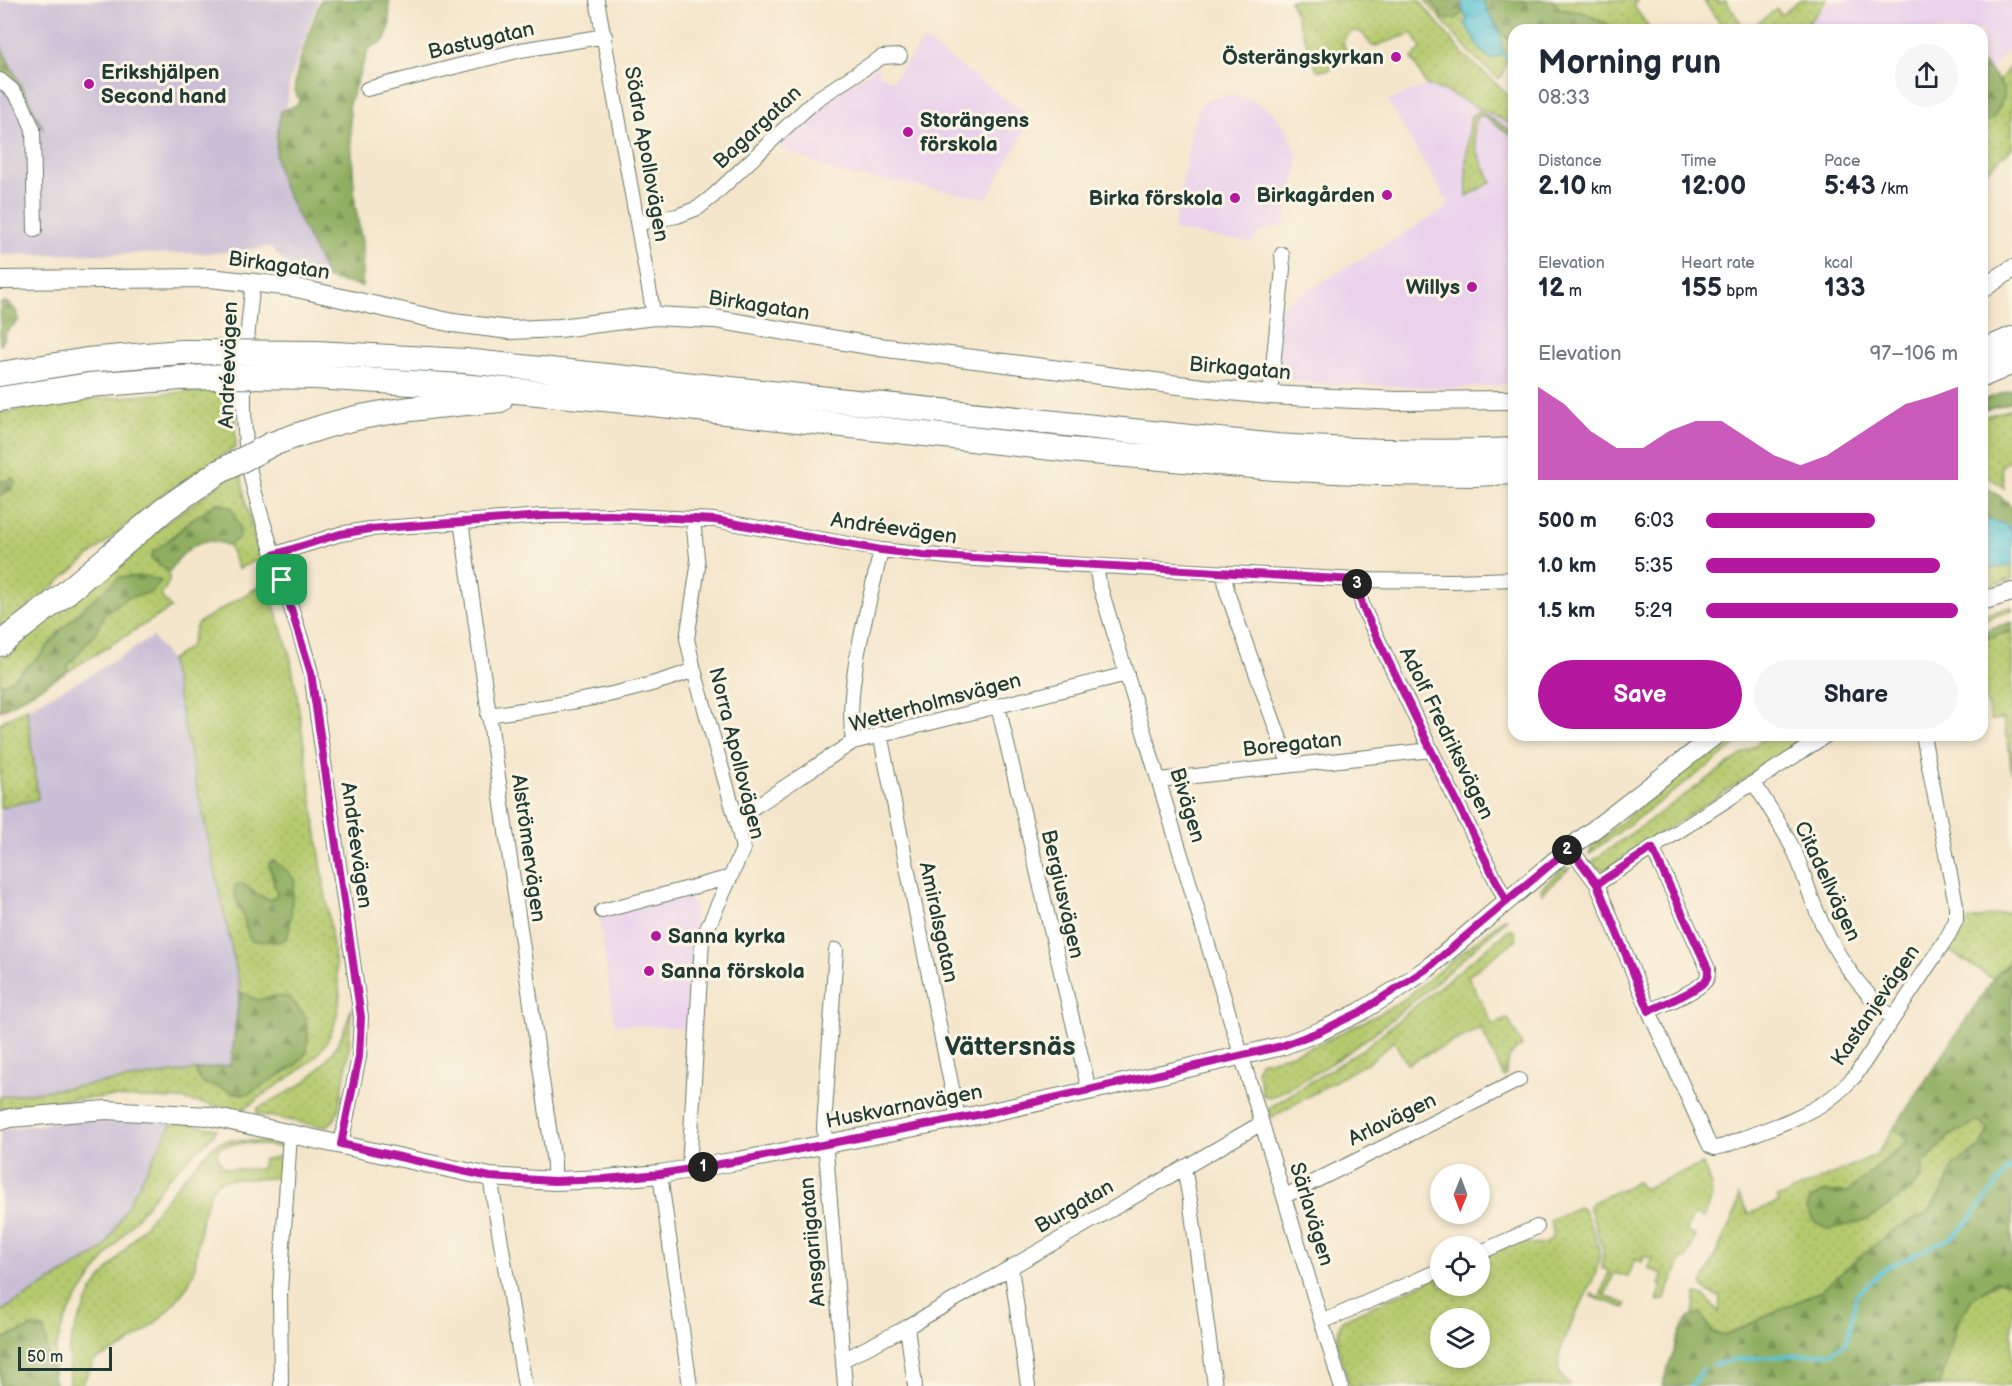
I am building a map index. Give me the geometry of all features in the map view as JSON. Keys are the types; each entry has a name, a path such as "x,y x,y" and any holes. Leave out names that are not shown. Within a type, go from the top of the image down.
{"highway":[{"path":"1988,349 2012,339"},
{"path":"0,374 87,360 181,352 316,352 477,363 1276,446 1377,452 1508,450"},
{"path":"1988,374 2012,362"},
{"path":"1988,376 2012,370"},
{"path":"0,399 89,385 180,378 315,377 461,386 625,401 1059,449 1252,466 1376,473 1508,472"},
{"path":"0,644 61,597 165,509 217,473 272,444 314,429 360,417 412,408 510,399 625,401"}],"street":[{"name":"Södra Apollovägen","path":"597,0 654,316"},
{"name":"Bastugatan","path":"367,89 521,50 605,36"},
{"name":"Bagargatan","path":"638,223 677,216 698,208 817,99 882,57 900,56"},
{"path":"0,80 22,103 33,129 35,230"},
{"path":"1270,394 1283,269 1282,254"},
{"path":"1988,285 2012,269"},
{"name":"Birkagatan","path":"0,280 210,278 253,281 311,290 453,323 510,330 560,328 654,316 724,320 883,348 1198,387 1270,394 1397,401 1508,400"},
{"name":"Andréevägen","path":"253,281 244,398 245,434 252,480 273,555 304,645 311,673 358,987 361,1017 359,1057 341,1144"},
{"name":"Andréevägen","path":"273,555 340,534 370,529 542,516 611,515 715,520 881,550 957,558 1356,580 1508,579"},
{"name":"Norra Apollovägen","path":"689,1169 702,940 743,849 693,670 687,639 698,567 693,520"},
{"name":"Alströmervägen","path":"462,521 554,1163 554,1181"},
{"path":"853,742 850,721 856,666 881,550"},
{"name":"Bivägen","path":"1096,566 1099,583 1241,1055"},
{"path":"1224,573 1227,592 1289,764"},
{"name":"Adolf Fredriksvägen","path":"1356,580 1363,608 1506,901"},
{"path":"1988,599 2012,592"},
{"path":"488,715 568,704 666,681 693,670"},
{"name":"Wetterholmsvägen","path":"736,819 853,742 1127,674"},
{"name":"Bergiusvägen","path":"998,706 1089,1090"},
{"name":"Amiralsgatan","path":"880,734 958,1118"},
{"name":"Huskvarnavägen","path":"0,1121 10,1118 106,1110 208,1116 490,1177 554,1181 660,1174 958,1118 1089,1090 1282,1046 1321,1031 1360,1012 1428,968 1570,848 1708,741"},
{"path":"1597,884 1818,741"},
{"name":"Kastanjevägen","path":"1570,848 1597,884 1649,1011 1707,1140 1710,1146 1715,1148 1808,1112 1827,1101 1855,1076 1948,936 1956,920 1956,905 1924,741"},
{"name":"Boregatan","path":"1159,780 1431,750"},
{"name":"Citadellvägen","path":"1754,783 1786,834 1797,856 1820,919 1846,967 1866,992 1893,1019"},
{"path":"1649,1011 1695,989 1704,982 1708,975 1708,969 1652,848"},
{"path":"602,911 731,877"},
{"name":"Ansgariigatan","path":"836,950 824,1127 845,1386"},
{"name":"Särlavägen","path":"1241,1055 1341,1386"},
{"name":"Arlavägen","path":"1285,1196 1519,1080"},
{"name":"Burgatan","path":"843,1360 907,1328 1262,1123"},
{"path":"281,1386 279,1292 290,1134"},
{"path":"1184,1167 1215,1386"},
{"path":"660,1174 690,1386"},
{"path":"490,1177 525,1386"},
{"path":"1490,1248 1538,1227"},
{"path":"1011,1267 1028,1386"},
{"path":"1322,1322 1430,1274"},
{"path":"907,1328 915,1386"}],"shaded area":[{"path":"0,0 318,0 290,80 279,171 328,279 294,272 270,247 214,253 0,255"},
{"path":"1831,0 2012,0 2012,42 1988,75 1988,24 1809,24"},
{"name":"Storängens förskola","path":"924,40 1032,118 987,198 838,173 777,146 837,93 877,67 880,69 877,73 892,81"},
{"path":"1431,84 1446,88 1508,124 1508,382 1496,386 1453,388 1330,384 1265,379 1273,311 1450,206 1388,101"},
{"name":"Birka förskola","path":"1233,95 1254,101 1271,111 1285,127 1297,152 1298,168 1283,227 1263,231 1251,243 1173,230 1194,120 1201,105 1212,98"},
{"path":"153,637 170,660 240,987 231,1065 0,1097 0,808 38,799 27,708 85,678"},
{"name":"Sanna förskola","path":"683,894 695,906 687,1028 615,1024 599,918"},
{"path":"113,1118 173,1121 104,1250 0,1312 0,1130 75,1120"}],"green space":[{"path":"321,0 389,0 390,26 384,41 369,48 349,103 355,205 363,248 362,286 328,279 283,186 276,162 281,111 297,105 300,100 295,91 297,74"},
{"path":"1290,0 1419,0 1463,54 1508,94 1508,122 1445,91 1426,85 1412,58 1421,49 1413,33 1372,46 1361,32 1352,31 1345,37 1343,43 1346,50 1354,55 1353,58 1347,60 1341,53 1331,59 1335,66 1328,70 1317,70"},
{"path":"1425,0 1431,0 1433,4 1455,19 1463,12 1467,19 1465,23 1473,38 1491,59 1503,54 1500,32 1508,39 1508,58 1501,77 1498,78 1471,54"},
{"path":"1431,0 1462,0 1463,12 1455,19 1444,19"},
{"path":"1483,0 1552,0 1560,9 1585,13 1606,24 1508,24 1508,39 1489,13"},
{"path":"1552,0 1638,0 1633,5 1647,24 1606,24 1585,13 1560,9"},
{"path":"1703,0 1717,0 1719,4 1725,0 1742,24 1721,24"},
{"path":"1800,0 1827,0 1808,24 1756,24 1777,9 1781,15"},
{"path":"0,45 44,130 14,85 0,73"},
{"path":"2012,64 2012,148 1988,169 1988,95"},
{"path":"1988,69 2003,89 2002,101 1993,119 1988,121"},
{"path":"1479,111 1508,129 1508,133 1484,116 1478,116 1474,132 1475,141 1480,159 1492,182 1467,196 1466,158 1471,116"},
{"path":"5,302 15,309 19,320 6,332 0,345 0,303"},
{"path":"234,388 236,447 166,492 0,631 0,413 70,401"},
{"path":"2012,390 2012,402 1988,409 1988,398"},
{"path":"2012,409 2012,459 2001,466 2004,488 1988,478 1988,415"},
{"path":"240,470 246,504 260,556 257,560 238,569 229,545 239,538 192,519 151,559 169,572 169,581 161,596 171,608 67,672 67,667 95,633 106,612 127,598 152,592 88,604 61,630 40,656 10,681 0,685 0,658 150,534"},
{"path":"13,478 15,483 12,489 0,496 0,482"},
{"path":"1988,489 2012,506 2012,531 2005,524 1988,520"},
{"path":"218,502 232,508 240,528 239,538 229,545 215,541 197,544 181,556 169,572 151,559 153,552 192,519"},
{"path":"2012,565 2012,579 1988,586 1988,569"},
{"path":"146,576 161,581 152,592 127,598 106,612 95,633 67,667 67,672 0,711 0,685 10,681 40,656 61,630 120,577"},
{"path":"263,584 268,587 289,651 296,689 340,995 333,1029 318,1054 308,1064 240,1111 181,1099 109,1097 40,1101 0,1109 0,1097 231,1065 240,987 170,660 190,647 197,624"},
{"path":"2012,607 2012,611 1988,618 1988,613"},
{"path":"2012,622 2012,631 1988,638 1988,629"},
{"path":"2012,631 2012,773 2003,719 1991,720 1988,709 1988,638"},
{"path":"27,708 38,799 0,808 0,723"},
{"path":"1727,741 1742,741 1589,854 1592,846 1699,760"},
{"path":"1761,741 1803,741 1605,870 1597,868 1594,860"},
{"path":"274,861 290,873 295,881 287,938 280,942 252,941 237,901 235,885 243,884 258,895 272,900 277,894 269,864"},
{"path":"1570,868 1542,893 1541,888 1561,870"},
{"path":"2012,912 2012,959 1993,979 1948,950 1969,920"},
{"path":"1505,918 1507,919 1452,969 1364,1040 1302,1081 1269,1098 1263,1095 1257,1070 1260,1062 1319,1044 1379,1014 1404,999"},
{"path":"1510,929 1514,931 1517,939 1468,976 1493,1025 1508,1018 1522,1046 1509,1058 1504,1077 1481,1028 1407,1064 1394,1041 1372,1060 1271,1118 1269,1108 1363,1049"},
{"path":"2012,959 2012,1284 1997,1281 1973,1298 1957,1323 1940,1386 1662,1386 1681,1330 1691,1316 1701,1313 1712,1332 1727,1335 1822,1290 1895,1229 1928,1213 1947,1183 1953,1166 1982,1146 1988,1130 1979,1121 1950,1135 1923,1163 1921,1179 1909,1191 1869,1219 1828,1230 1813,1220 1807,1209 1810,1199 1822,1192 1847,1192 1908,1142 1894,1128 1993,979"},
{"path":"240,992 257,1000 276,996 289,997 306,1017 308,1036 307,1052 295,1066 249,1094 234,1093 203,1084 196,1070 231,1065"},
{"path":"351,1008 349,1051 335,1119 327,1126 318,1126 257,1114 257,1109 289,1092 315,1073 329,1057 345,1029"},
{"path":"1978,1120 1988,1130 1982,1145 1953,1166 1947,1183 1928,1213 1895,1229 1822,1290 1727,1335 1712,1332 1693,1315 1696,1294 1707,1298 1719,1313 1720,1297 1707,1291 1702,1284 1735,1213 1739,1195 1748,1214 1779,1202 1777,1198 1876,1155 1894,1128 1908,1141 1847,1192 1822,1192 1810,1199 1807,1209 1813,1220 1828,1230 1869,1218 1921,1179 1923,1163 1951,1135"},
{"path":"173,1121 217,1129 168,1178 108,1254 76,1300 63,1324 56,1348 53,1378 49,1362 32,1327 0,1340 0,1312 104,1249"},
{"path":"229,1140 275,1142 281,1146 245,1143 221,1146 216,1152 222,1166 229,1169 261,1169 263,1160 282,1156 280,1178 232,1179 218,1182 212,1188 202,1216 194,1272 187,1287 168,1311 146,1331 122,1348 95,1360 81,1386 70,1386 69,1352 73,1333 93,1289 208,1151 219,1142"},
{"path":"1703,1164 1712,1196 1704,1218 1694,1214 1686,1232 1696,1236 1686,1259 1681,1259 1664,1300 1657,1301 1663,1274 1648,1268 1652,1259 1644,1256 1642,1262 1635,1259 1628,1277 1614,1273 1605,1296 1626,1304 1625,1308 1591,1296 1592,1294 1600,1297 1609,1271 1602,1268 1603,1250 1589,1206 1591,1203 1637,1182 1643,1189"},
{"path":"1578,1207 1584,1210 1599,1253 1596,1272 1562,1346 1559,1359 1559,1371 1570,1386 1350,1386 1338,1345 1342,1320 1430,1280 1430,1296 1490,1296 1490,1254 1518,1242 1544,1244 1551,1240 1553,1229 1550,1220"},
{"path":"2012,1273 2012,1386 1915,1386 1954,1334 1957,1323 1973,1298"},
{"path":"32,1327 44,1328 49,1362 56,1386 0,1386 0,1340"}],"water":[{"path":"1462,0 1483,0 1500,32 1503,54 1491,59 1481,51 1465,23 1467,19 1463,12"},
{"path":"1988,520 2005,524 2012,531 2012,565 1988,569"}],"waterway":[{"path":"1503,54 1508,58"},
{"path":"1713,1365 1738,1359 1831,1353 1847,1342 1856,1296 1884,1269 1954,1236 1969,1221 2012,1165"},
{"path":"1691,1386 1703,1370"}],"place":[{"name":"Österängskyrkan","path":"1396,57"},
{"name":"Erikshjälpen Second hand","path":"89,84"},
{"name":"Storängens förskola","path":"908,132"},
{"name":"Birkagården","path":"1387,195"},
{"name":"Birka förskola","path":"1235,198"},
{"name":"Willys","path":"1472,287"},
{"name":"Sanna kyrka","path":"656,936"},
{"name":"Sanna förskola","path":"649,971"}],"district":[{"name":"Vättersnäs","path":"1010,1046"}],"route":[{"path":"282,580 273,555 340,534 462,521 611,515 715,520 881,550 957,558 1356,580 1363,608 1506,901 1570,848 1582,864 1597,884 1652,848 1708,969 1708,975 1704,982 1695,989 1649,1011 1597,884 1582,864 1570,848 1428,968 1396,990 1360,1012 1321,1031 1282,1046 982,1114 660,1174 554,1181 490,1177 341,1144 359,1057 361,1017 358,987 311,673 282,580"}]}
